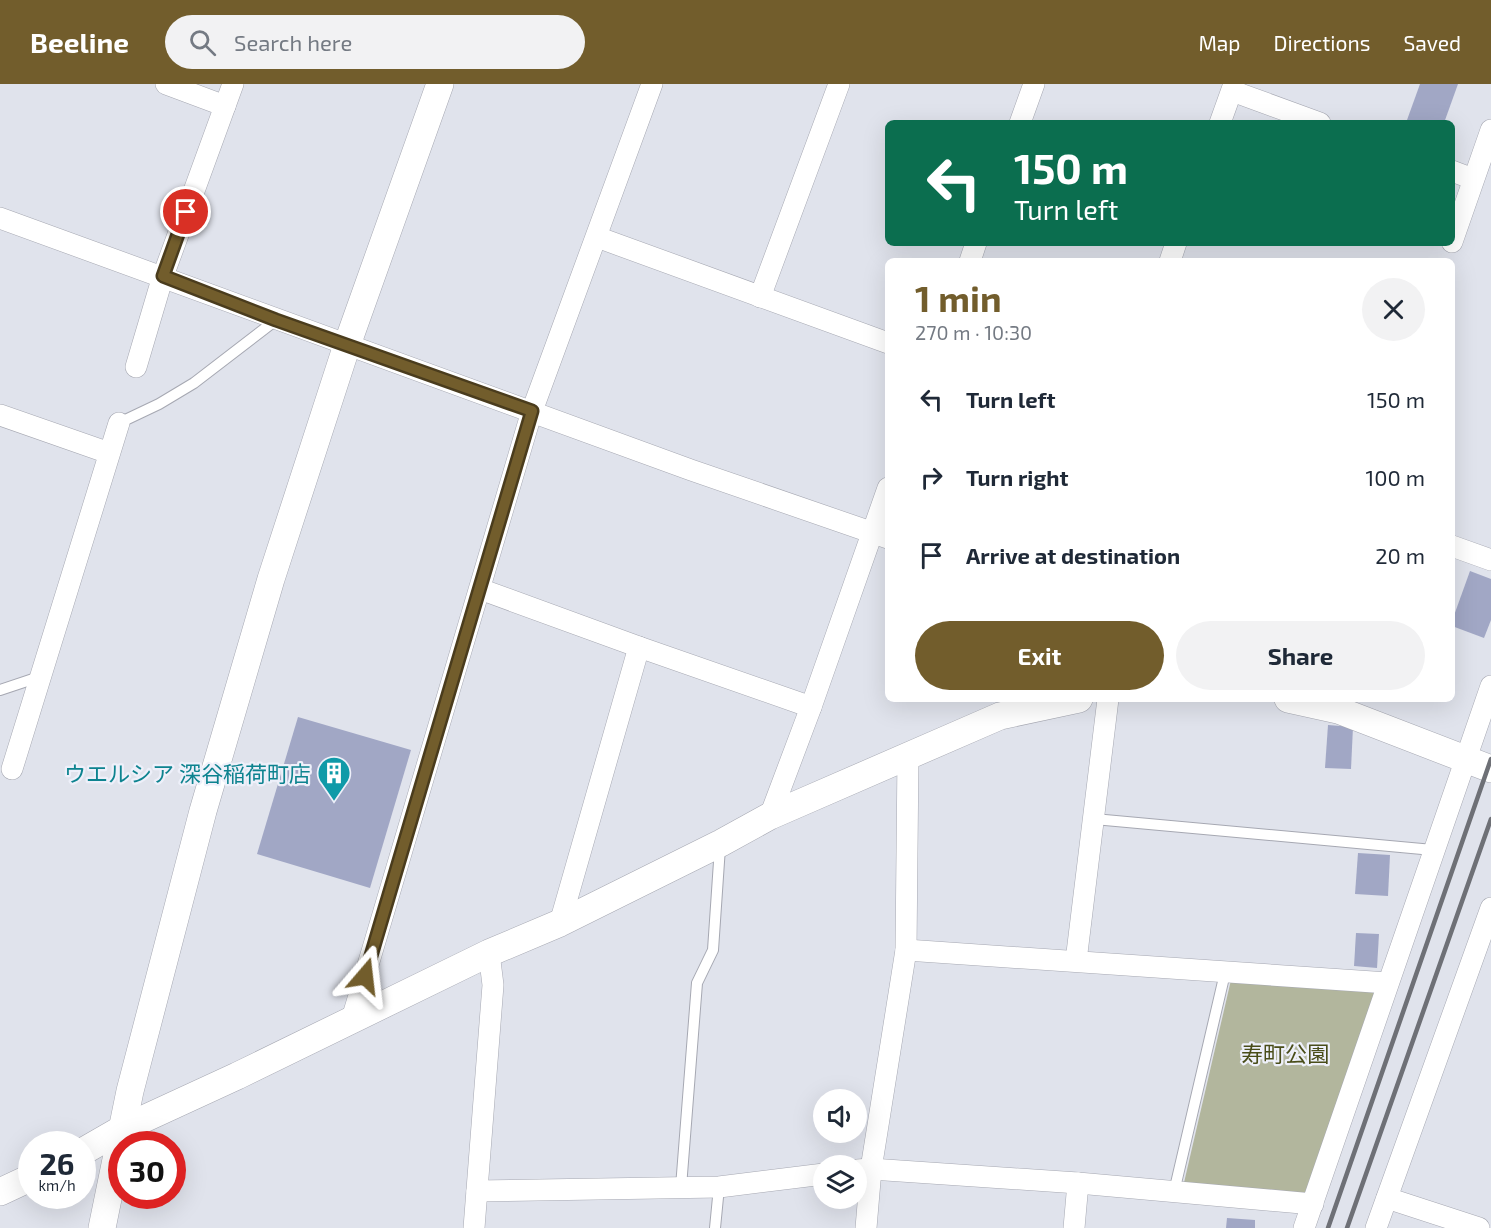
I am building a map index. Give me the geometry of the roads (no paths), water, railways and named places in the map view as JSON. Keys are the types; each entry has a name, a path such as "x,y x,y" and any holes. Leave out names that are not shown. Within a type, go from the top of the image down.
{"street":[{"path":"166,84 225,106"},
{"path":"136,367 163,276 233,84"},
{"path":"102,1228 122,1129 202,811 271,579 347,345 441,84"},
{"path":"352,1019 532,411 652,84"},
{"path":"760,297 839,84"},
{"path":"1021,120 1034,84"},
{"path":"1221,120 1233,87 1313,120"},
{"path":"1455,233 1491,130"},
{"path":"1455,172 1473,179"},
{"path":"0,218 691,470 880,535"},
{"path":"597,237 885,342"},
{"path":"0,414 109,453"},
{"path":"12,769 119,423"},
{"path":"770,816 880,535 885,506"},
{"path":"1455,547 1491,561"},
{"path":"480,590 811,707"},
{"path":"560,923 639,647"},
{"path":"1304,1228 1491,686"},
{"path":"96,1144 122,1129 237,1076 489,953 560,923 721,843 770,816 1000,716 1065,702"},
{"path":"1076,961 1108,702"},
{"path":"1302,702 1338,710 1491,769"},
{"path":"867,1155 906,950 908,755"},
{"path":"1376,1228 1491,908"},
{"path":"906,950 1388,983"},
{"path":"474,1228 493,985 489,953"},
{"path":"867,1169 1078,1183 1313,1204"},
{"path":"477,1191 719,1187 813,1175"},
{"path":"1074,1228 1078,1183"},
{"path":"0,1192 18,1184"},
{"path":"1387,1198 1479,1228"},
{"path":"865,1209 866,1228"}],"lane":[{"path":"119,423 159,404 194,383 276,320"},
{"path":"0,690 40,677"},
{"path":"1094,819 1433,850"},
{"path":"681,1187 698,983 713,950 721,843"},
{"path":"1174,1192 1225,973"},
{"path":"715,1228 719,1187"}],"railway":[{"path":"1328,1228 1491,759"},
{"path":"1347,1228 1491,819"}],"place":[{"name":"ウエルシア 深谷稲荷町店","path":"334,802"}],"park label":[{"name":"寿町公園","path":"1285,1053"}]}
